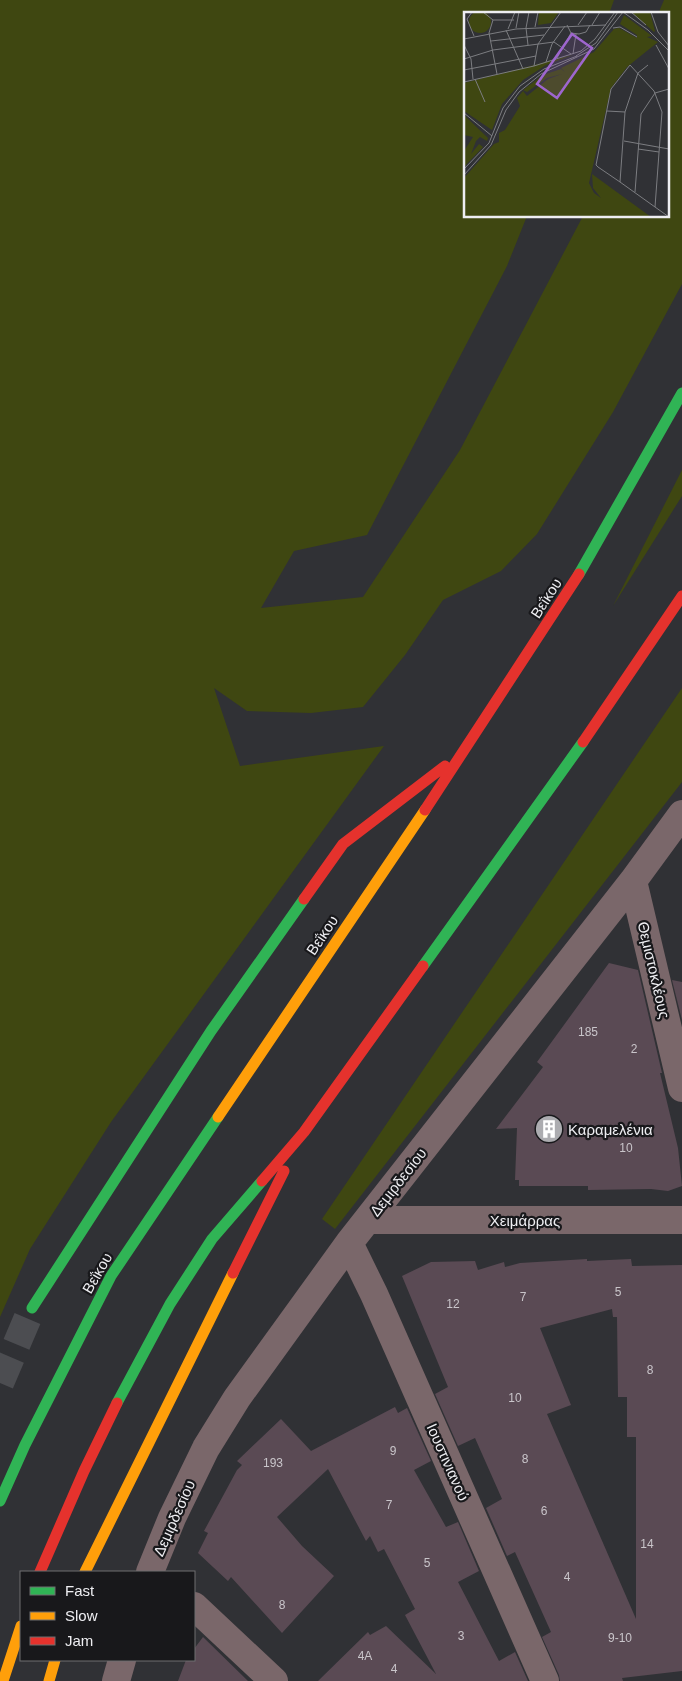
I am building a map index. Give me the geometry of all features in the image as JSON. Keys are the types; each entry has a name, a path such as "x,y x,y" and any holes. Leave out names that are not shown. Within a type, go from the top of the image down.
{"main road":[{"name":"Βεΐκου","path":"0,1501 25,1445 111,1276 464,752 574,583 682,393"},
{"path":"40,1571 84,1471 127,1383 170,1304 212,1239 304,1132 601,718 682,596"},
{"path":"32,1308 210,1031 343,844 464,752"},
{"path":"85,1571 304,1132"},
{"path":"3,1681 20,1629"},
{"path":"49,1681 55,1661"}],"street":[{"name":"Δεμιρδεσίου","path":"153,1570 206,1448 237,1398 349,1243 633,881 682,814"},
{"name":"Θεμιστοκλέους","path":"633,881 682,1088"},
{"name":"Χειμάρρας","path":"368,1220 682,1220"},
{"name":"Ιουστινιανού","path":"349,1243 374,1294 545,1681"},
{"path":"195,1607 274,1681"},
{"path":"116,1681 122,1661"}],"green space":[{"path":"0,0 614,0 610,12 464,12 464,218 526,218 507,266 367,535 294,551 261,608 363,597 460,450 582,218 670,218 670,12 659,12 664,0 682,0 682,284 613,412 537,534 501,571 443,600 405,655 363,707 311,713 247,711 214,688 240,766 384,746 111,1122 30,1249 0,1317"},
{"path":"682,470 682,496 613,606"},
{"path":"682,688 682,782 335,1229 322,1219"}],"building":[{"path":"609,963 638,970 678,1148 682,1186 668,1191 651,1189 588,1190 588,1186 519,1186 519,1180 515,1180 517,1128 496,1129 543,1067 537,1062"},
{"path":"672,980 682,982 682,1020"},
{"path":"587,1259 587,1261 631,1259 632,1266 682,1265 682,1671 622,1678 623,1681 560,1681 542,1637 551,1632 515,1552 507,1556 486,1508 502,1499 475,1438 458,1446 435,1394 448,1387 402,1276 431,1262 475,1261 478,1270 504,1262 505,1267 520,1263","holes":["612,1309 613,1317 617,1317 618,1397 627,1397 627,1437 636,1437 636,1619 547,1414 571,1405 540,1328"]},
{"path":"395,1407 398,1413 407,1408 431,1461 414,1470 446,1527 458,1522 479,1571 458,1582 499,1661 515,1652 528,1681 318,1681 368,1632 370,1635 386,1626 436,1674 405,1615 415,1609 384,1549 378,1552 370,1536 366,1541 328,1469 277,1517 302,1546 334,1576 282,1633 231,1577 228,1581 198,1553 208,1533 204,1531 237,1470 242,1465 237,1461 281,1419 311,1451"},
{"path":"203,1637 248,1681 178,1681 186,1661 195,1661 195,1648"}],"tunnel":[{"path":"0,1383 32,1308"}],"traffic: fast":[{"path":"579,574 682,393"},
{"path":"423,966 583,742"},
{"path":"32,1308 211,1031 304,899"},
{"path":"0,1501 25,1445 111,1276 218,1117"},
{"path":"117,1403 170,1304 212,1239 262,1181"}],"traffic: slow":[{"path":"218,1117 425,810"},
{"path":"85,1571 233,1273"},
{"path":"3,1681 20,1629"},
{"path":"49,1681 55,1661"}],"traffic: jam":[{"path":"425,810 579,574"},
{"path":"583,742 682,596"},
{"path":"304,899 343,844 445,766"},
{"path":"262,1181 304,1132 423,966"},
{"path":"233,1273 284,1171"},
{"path":"40,1571 84,1471 117,1403"}],"place":[{"name":"Καραμελένια","path":"549,1129"}]}
